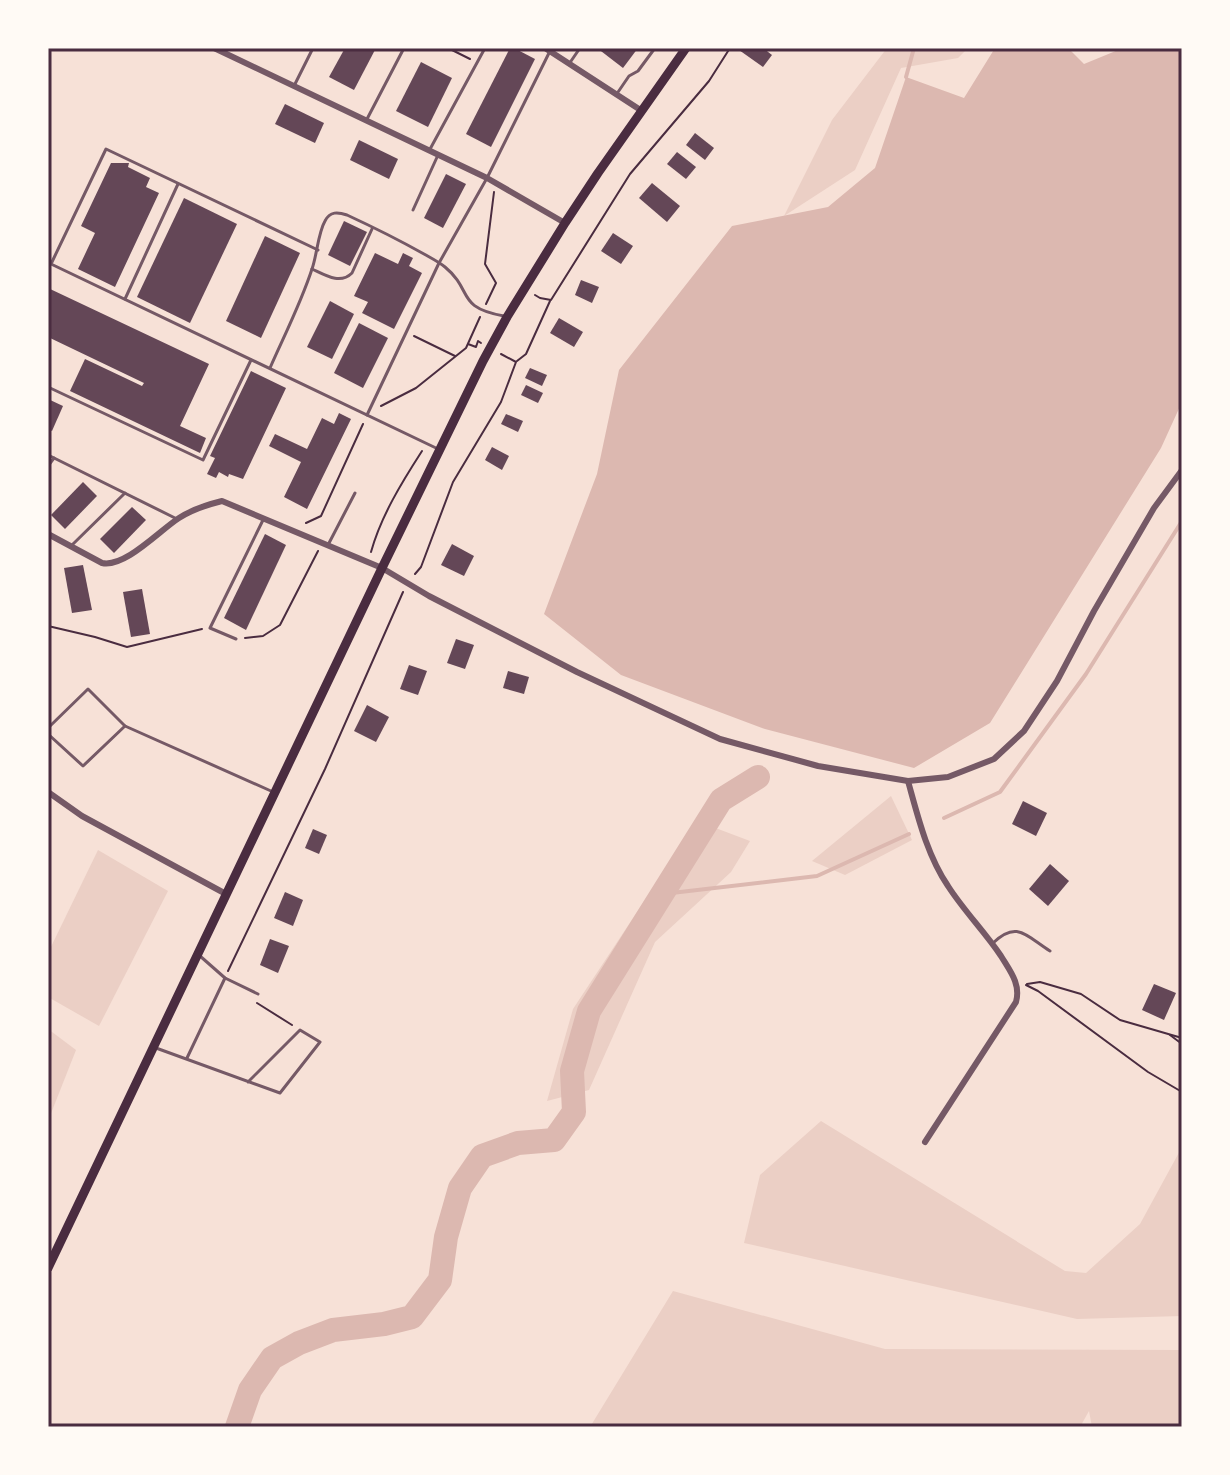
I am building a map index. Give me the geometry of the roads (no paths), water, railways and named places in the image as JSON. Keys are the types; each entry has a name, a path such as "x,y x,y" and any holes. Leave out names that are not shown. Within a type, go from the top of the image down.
{"main road":[{"path":"48,1268 382,568 507,317 565,223 686,48"}],"street":[{"path":"214,48 487,178 565,223"},
{"path":"548,50 642,111"},
{"path":"48,534 102,563 115,563 177,519 200,506 222,501 382,568 577,672 720,739 818,766 908,781 948,777 994,759 1024,731 1057,681 1154,508 1182,470"},
{"path":"908,781 928,847 941,875 1012,972 1018,994 1016,1002 925,1142"},
{"path":"48,792 82,816 226,894"}],"lane":[{"path":"294,86 313,48"},
{"path":"366,121 404,48"},
{"path":"429,151 485,48"},
{"path":"569,64 580,48"},
{"path":"616,95 655,48"},
{"path":"367,415 439,263 487,178 548,50"},
{"path":"318,250 106,149 51,264 440,450"},
{"path":"413,210 438,155"},
{"path":"125,299 178,184"},
{"path":"270,368 312,269 324,221 330,214 338,212 439,263 453,275 470,302 482,311 507,317"},
{"path":"312,269 341,280 347,278 373,228"},
{"path":"48,387 203,460 251,360"},
{"path":"48,455 177,519"},
{"path":"48,466 54,458"},
{"path":"71,546 125,493"},
{"path":"325,544 355,493"},
{"path":"236,639 210,628 264,518"},
{"path":"48,728 88,689 125,726 274,792"},
{"path":"48,734 83,766 125,726"},
{"path":"993,943 1003,934 1019,931 1050,951"},
{"path":"197,953 225,978 258,994"},
{"path":"186,1059 225,978"},
{"path":"153,1047 248,1082 280,1093 320,1042 300,1030 248,1082"}],"waterway":[{"path":"906,77 914,48"},
{"path":"944,818 1000,792 1086,674 1182,521"},
{"path":"237,1427 250,1390 272,1358 333,1330 412,1317 440,1280 446,1237 460,1188 482,1156 518,1143 554,1140 574,1112 572,1071 589,1011 721,800 758,777"},
{"path":"663,894 817,876 909,834"}]}
